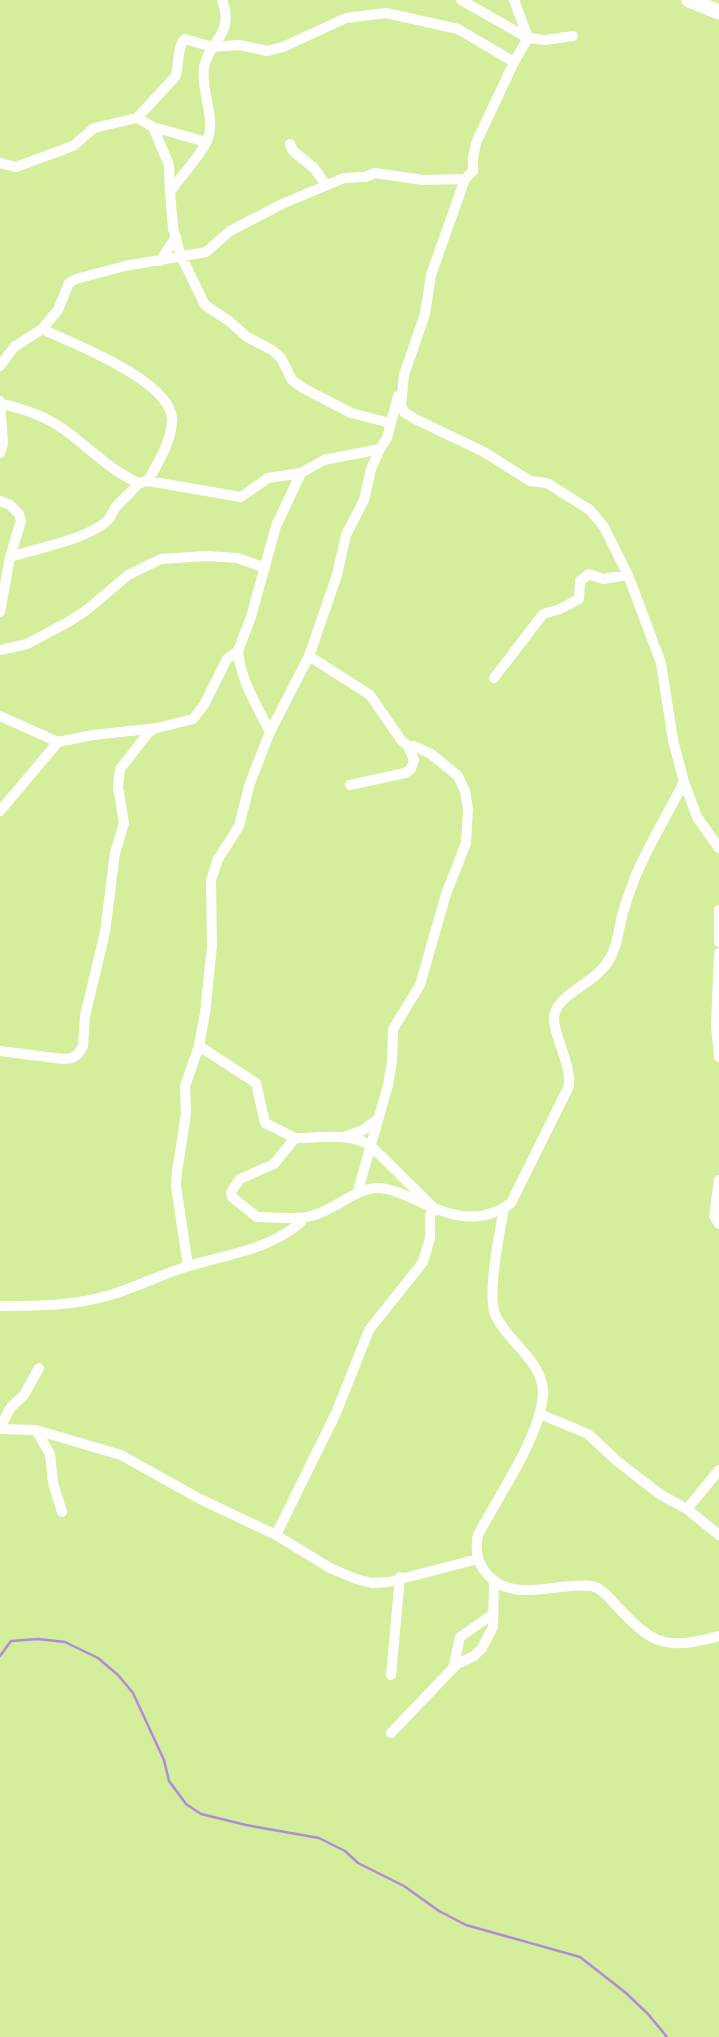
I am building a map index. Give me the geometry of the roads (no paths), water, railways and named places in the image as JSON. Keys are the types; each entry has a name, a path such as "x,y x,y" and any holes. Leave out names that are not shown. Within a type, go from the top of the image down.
{"highway":[{"path":"689,0 719,12"}],"street":[{"path":"170,192 206,142 211,122 204,90 204,68 212,47 224,31 225,18 222,0"},
{"path":"461,0 528,38 545,40 573,36"},
{"path":"514,0 528,38"},
{"path":"0,163 16,167 73,146 94,128 104,124 129,122 137,118 175,77 183,40 186,39 212,47 239,45 267,51 283,47 346,18 386,13 458,29 514,62"},
{"path":"528,38 514,62 476,143 473,170 465,179 431,275 424,314 404,375 400,405 404,412 415,419 484,452 530,481 547,483 590,510 604,527 628,575 661,662 673,740 684,782 697,817 719,848"},
{"path":"137,118 153,127 206,142"},
{"path":"153,127 169,165 170,192 180,256 205,305 229,321 247,337 272,350 281,358 292,380 352,413 390,423"},
{"path":"290,144 293,151 314,168 326,185"},
{"path":"0,366 14,347 42,329 58,310 69,283 125,266 206,252 230,231 282,204 344,178 365,177 375,173 423,180 465,179"},
{"path":"160,261 176,237"},
{"path":"10,557 84,534 108,520 116,506 143,482 169,441 172,419 169,404 162,395 112,362 42,329"},
{"path":"188,1266 176,1186 186,1114 185,1086 199,1046 212,946 211,880 218,859 239,826 250,783 270,732 309,656 337,575 346,536 364,500 371,469 387,438 390,423 402,389"},
{"path":"0,453 2,444 0,402 29,410 55,423 108,466 143,482 241,497 268,478 302,473 324,460 380,449"},
{"path":"270,732 254,701 238,661 238,652 265,568 276,526 302,473"},
{"path":"0,501 10,505 19,514 21,521 10,557 0,612"},
{"path":"0,650 27,644 70,621 88,610 128,575 161,559 206,556 238,558 265,568"},
{"path":"494,678 543,614 560,609 579,599 580,581 589,574 603,579 628,575"},
{"path":"0,716 58,742 93,735 157,728 193,719 204,705 227,659 238,652"},
{"path":"309,656 370,696 401,740 408,746 414,760 411,769 405,773 350,785"},
{"path":"0,1051 63,1059 72,1058 78,1054 83,1046 85,1016 105,932 114,853 124,823 118,776 120,769 149,732 157,728"},
{"path":"0,811 58,742"},
{"path":"357,1194 392,1062 393,1028 420,986 446,894 466,843 468,809 465,792 458,776 431,754 414,746 408,746"},
{"path":"295,1138 274,1164 240,1179 231,1192 232,1197 257,1217 301,1218 335,1208 357,1194 371,1188 382,1188 435,1209 472,1218 504,1208 511,1203 569,1086 565,1054 554,1024 555,1011 561,1003 592,980 607,964 617,945 622,915 635,878 684,782"},
{"path":"719,910 719,942"},
{"path":"719,952 716,1026 719,1057"},
{"path":"199,1046 256,1083 265,1123 295,1138 363,1140 435,1209"},
{"path":"343,1138 363,1130 378,1119"},
{"path":"719,1180 714,1216 719,1224"},
{"path":"504,1208 497,1254 494,1312 502,1327 516,1342 539,1376 543,1394 540,1414 516,1469 478,1535 476,1547 478,1559 484,1571 494,1583 508,1588 534,1590 593,1586 604,1592 639,1630 660,1642 676,1644 719,1636"},
{"path":"276,1535 336,1413 369,1330 420,1269 428,1251 430,1216 435,1209"},
{"path":"0,1306 58,1305 109,1295 188,1266 250,1250 286,1235 301,1222"},
{"path":"39,1368 24,1395 11,1407 0,1428 36,1430 121,1455 200,1499 276,1535 345,1576 372,1583 478,1559"},
{"path":"540,1414 588,1434 617,1462 661,1494 687,1509 719,1535"},
{"path":"36,1430 50,1454 53,1483 62,1512"},
{"path":"687,1509 719,1470"},
{"path":"391,1675 400,1578"},
{"path":"390,1733 453,1669 482,1648 492,1627 494,1583"},
{"path":"453,1669 460,1637 493,1614"}],"waterway":[{"path":"0,1656 11,1641 38,1639 65,1642 98,1658 118,1675 133,1693 164,1760 169,1781 186,1804 201,1814 246,1825 319,1838 345,1851 358,1863 404,1886 439,1911 466,1925 580,1957 626,1993 648,2014 667,2037"}]}
